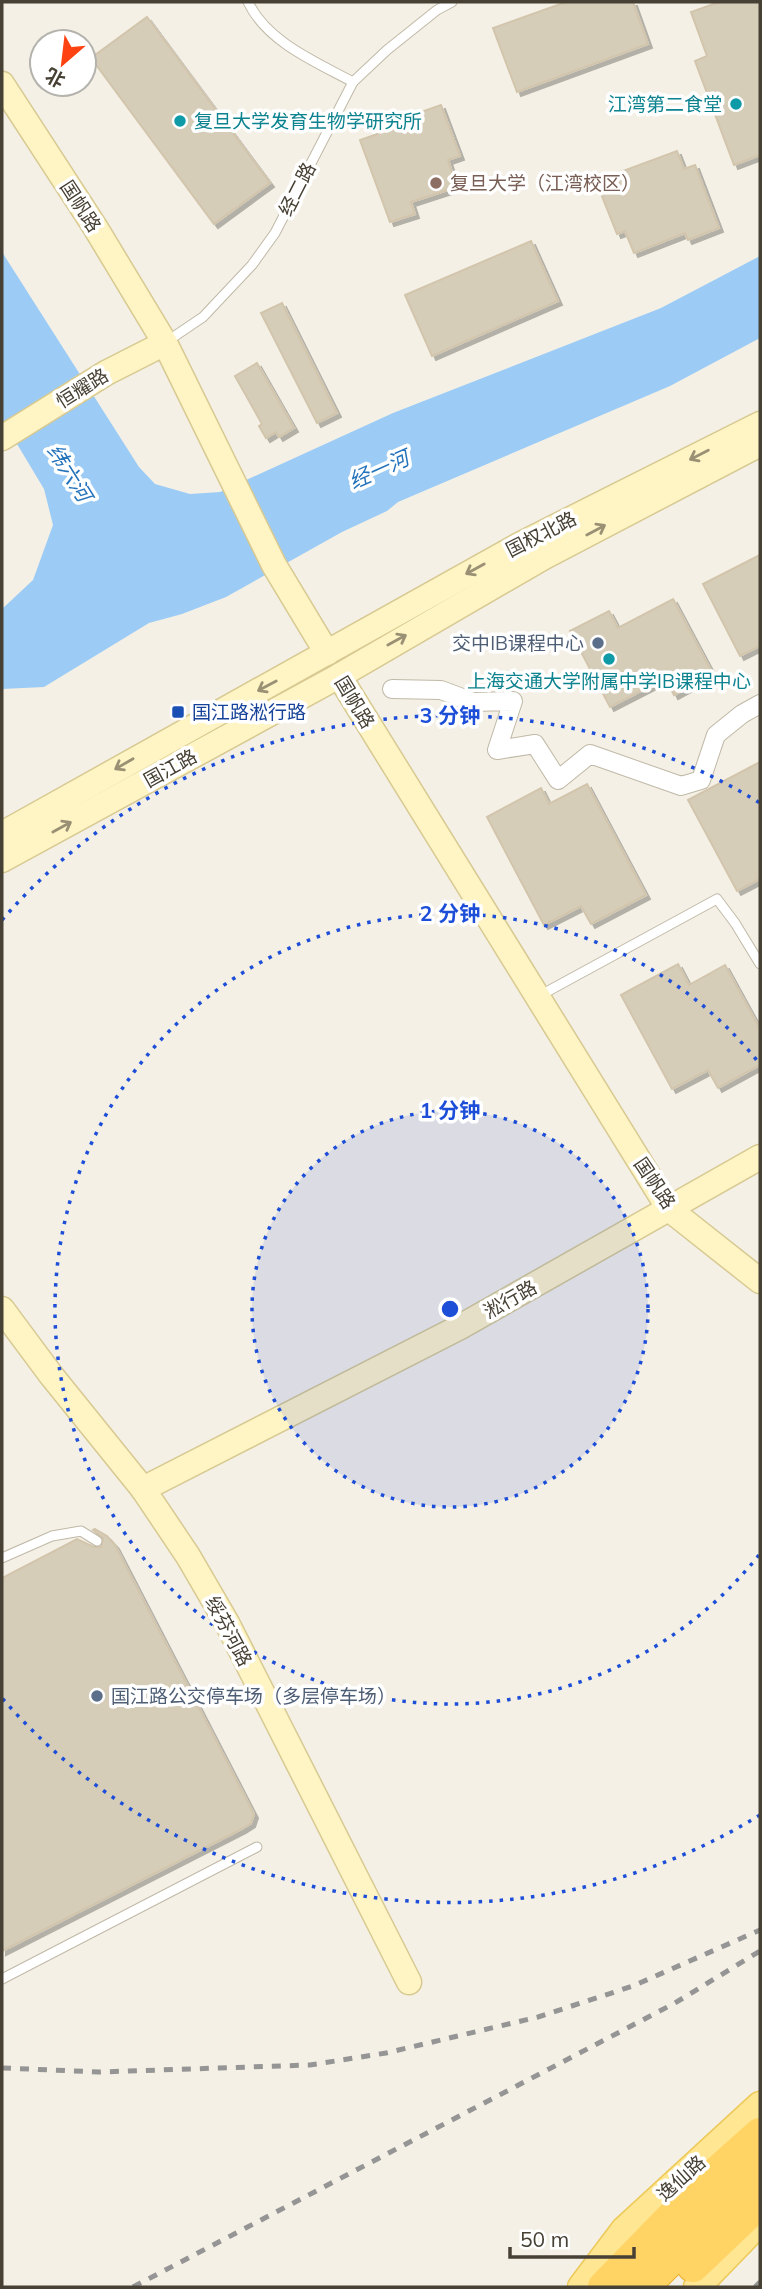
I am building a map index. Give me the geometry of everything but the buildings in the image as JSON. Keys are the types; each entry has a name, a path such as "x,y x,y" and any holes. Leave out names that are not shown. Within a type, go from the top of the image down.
{"highway":[{"path":"604,2287 706,2182 760,2134"},
{"path":"643,2287 760,2173"},
{"path":"673,2287 760,2202"}],"main road":[{"name":"逸仙路","path":"581,2287 624,2230 760,2105"},
{"path":"651,2287 660,2274 760,2180"},
{"path":"697,2287 760,2221"}],"street":[{"name":"国帆路","path":"2,84 95,227 164,343 274,565 339,676 669,1209 760,1281"},
{"name":"恒耀路","path":"2,438 106,373 164,343"},
{"name":"国权北路","path":"327,653 521,544 760,424"},
{"name":"国权北路","path":"339,676 544,557 760,444"},
{"name":"国江路","path":"2,834 327,653"},
{"name":"国江路","path":"2,860 339,676"},
{"path":"392,689 441,690 473,702 513,701 497,750 535,744 558,780 590,754 681,786 701,780 716,735 742,714 760,704"},
{"name":"淞行路","path":"143,1489 460,1327 760,1157"},
{"name":"绥芬河路","path":"2,1309 51,1375 143,1489 188,1556 227,1623 410,1982"}],"lane":[{"path":"248,2 252,10 278,37 302,55 353,82"},
{"name":"经二路","path":"164,343 203,317 252,265 275,233 353,82 387,50 437,10 452,2"},
{"path":"538,997 717,899 760,964"},
{"path":"2,1558 52,1536 81,1531 97,1541"},
{"path":"2,1979 257,1847"}],"water":[{"path":"2,252 139,467 155,484 190,494 220,492 393,413 661,308 760,256 760,338 670,386 398,502 387,511 342,532 226,597 149,623 44,687 2,689 2,609 33,580 53,525 44,489 2,419"}],"railway":[{"path":"2,2068 99,2072 310,2065 386,2053 538,2017 633,1986 760,1930"},
{"path":"133,2287 675,2003 760,1951"},
{"path":"755,2287 760,2282"}],"place":[{"name":"江湾第二食堂","path":"736,104"},
{"name":"复旦大学发育生物学研究所","path":"180,121"},
{"name":"复旦大学（江湾校区）","path":"436,183"},
{"name":"交中IB课程中心","path":"598,643"},
{"name":"上海交通大学附属中学IB课程中心","path":"609,659"},
{"name":"国江路淞行路","path":"178,712"},
{"name":"国江路公交停车场（多层停车场）","path":"97,1696"}],"water label":[{"name":"经一河","path":"379,470"},
{"name":"纬六河","path":"69,473"}]}
